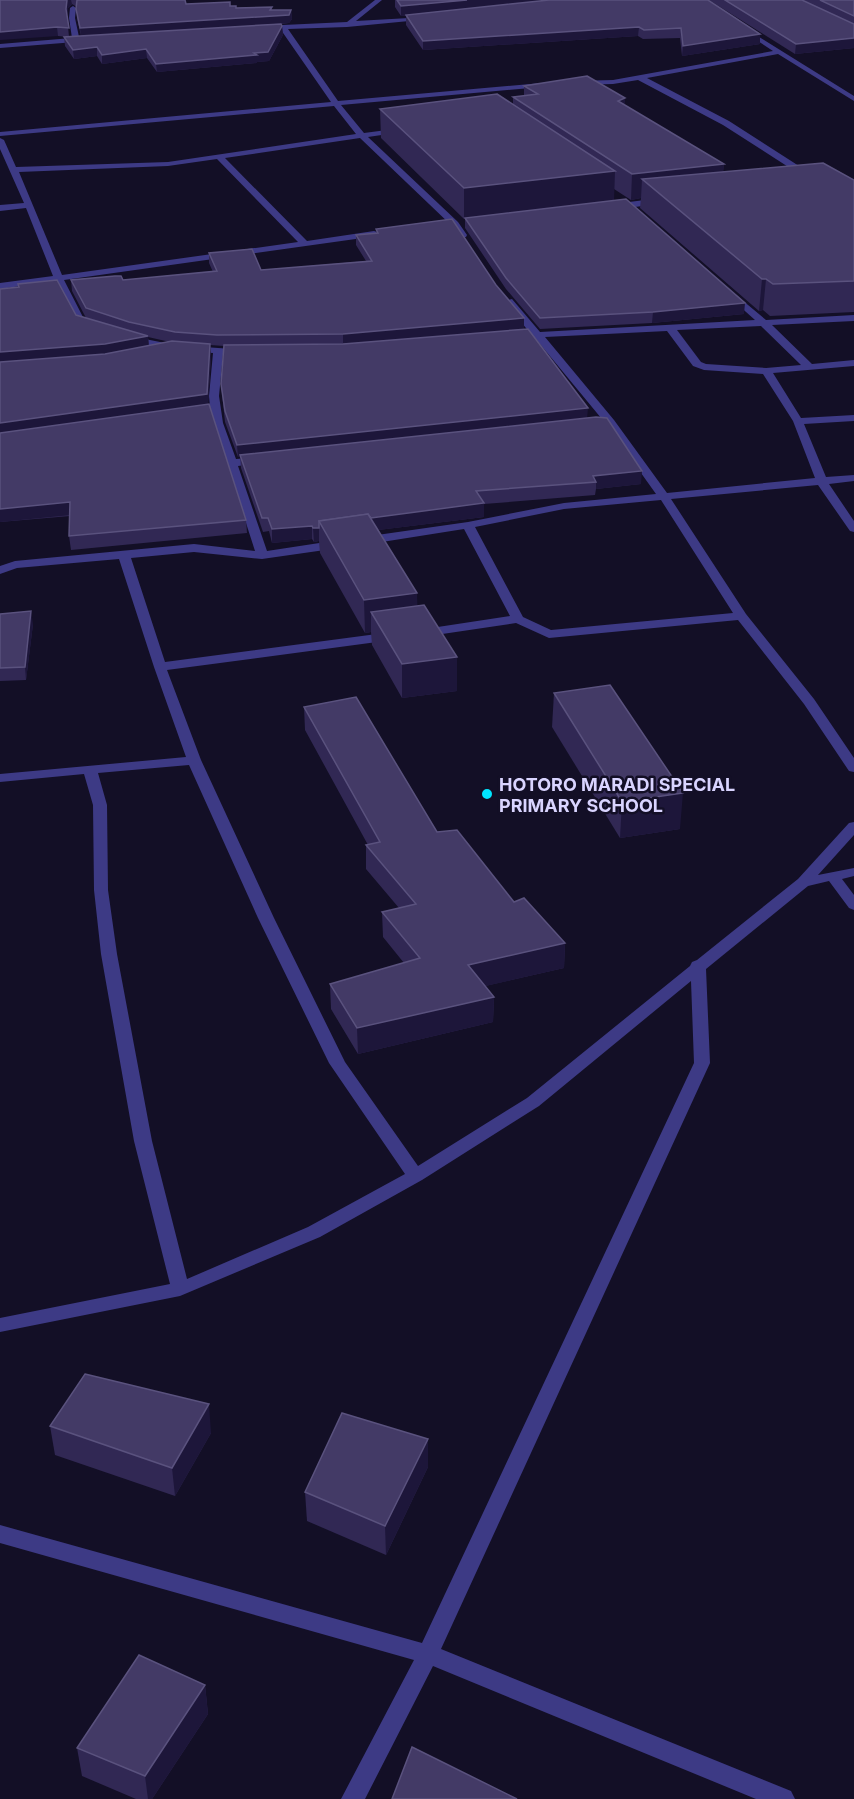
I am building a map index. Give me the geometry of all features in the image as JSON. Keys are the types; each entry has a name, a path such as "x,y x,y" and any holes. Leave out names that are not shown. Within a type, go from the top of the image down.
{"street":[{"path":"347,25 379,0"},
{"path":"73,8 72,18 76,40"},
{"path":"272,28 438,18"},
{"path":"732,22 854,99"},
{"path":"283,27 336,104 363,137 455,224 468,244"},
{"path":"0,46 97,38"},
{"path":"572,93 637,76 779,52"},
{"path":"637,76 699,107 766,146 813,186"},
{"path":"572,83 613,82"},
{"path":"0,134 562,83"},
{"path":"13,170 124,167 220,158 410,128"},
{"path":"0,140 58,277 81,323 100,331"},
{"path":"220,158 304,243"},
{"path":"619,198 638,213"},
{"path":"607,207 675,200"},
{"path":"0,208 29,206"},
{"path":"0,286 386,233"},
{"path":"718,283 763,322 809,367"},
{"path":"501,292 539,335 604,423 663,495 741,616 809,702 854,768"},
{"path":"522,335 854,318"},
{"path":"670,328 697,364 717,369 766,371 854,363"},
{"path":"118,336 175,348 252,352"},
{"path":"143,355 175,348"},
{"path":"218,351 214,396 216,410 262,555"},
{"path":"766,371 798,421 822,482 854,529"},
{"path":"182,414 216,410"},
{"path":"798,421 854,418"},
{"path":"231,463 278,458"},
{"path":"0,570 15,565 194,548 262,555 468,525 564,506 854,478"},
{"path":"468,525 518,619"},
{"path":"124,555 160,667 194,760 266,918 337,1063 416,1176"},
{"path":"160,667 518,619 549,634 741,616"},
{"path":"0,778 194,760"},
{"path":"90,770 100,805 101,890 109,954 143,1141 180,1289"},
{"path":"0,1325 180,1289 314,1232 416,1176 533,1102 698,965 803,882 854,826"},
{"path":"803,882 854,872"},
{"path":"832,876 854,905"},
{"path":"353,1799 428,1654 702,1063 698,965"},
{"path":"0,1533 428,1654 783,1799"}],"building":[{"path":"0,0 67,0 69,28 0,32"},
{"path":"77,0 185,0 186,4 230,2 230,6 236,6 236,8 272,7 270,10 291,10 289,15 80,28 76,9"},
{"path":"397,0 467,0 401,6"},
{"path":"549,0 708,0 760,34 683,46 681,28 644,30 639,27 423,41 406,15"},
{"path":"725,0 802,0 854,24 854,38 796,44"},
{"path":"820,0 854,0 854,16"},
{"path":"281,24 268,52 254,53 257,55 156,64 146,49 102,55 97,47 73,50 64,37"},
{"path":"587,76 625,98 618,101 724,164 632,174 513,97 538,94 524,86"},
{"path":"497,94 615,171 464,188 380,109"},
{"path":"823,163 854,180 854,281 773,284 762,279 642,179"},
{"path":"626,199 745,303 653,312 540,318 506,278 465,218"},
{"path":"452,219 496,285 524,318 343,334 217,335 175,332 129,322 86,308 71,280 121,276 123,280 217,271 209,253 252,249 261,270 372,261 356,235 378,233 376,229"},
{"path":"57,280 76,315 148,336 105,344 0,352 0,289 19,287 18,284"},
{"path":"528,329 588,408 237,445 225,411 221,384 224,345 343,344"},
{"path":"172,341 210,344 207,394 0,423 0,362 105,354"},
{"path":"209,404 246,520 69,536 70,502 0,509 0,433"},
{"path":"596,417 607,418 642,471 593,476 596,482 476,491 484,503 371,518 368,514 319,521 319,528 312,526 272,529 268,518 262,518 240,455"},
{"path":"368,514 417,593 364,600 319,521"},
{"path":"424,605 457,657 402,664 371,612"},
{"path":"31,611 25,667 0,668 0,614"},
{"path":"610,685 683,793 622,802 554,693"},
{"path":"356,697 437,832 457,830 514,902 524,898 565,943 468,965 494,997 357,1028 330,984 420,958 382,912 416,904 366,845 380,842 304,707"},
{"path":"85,1374 209,1404 172,1468 50,1426"},
{"path":"342,1413 428,1439 385,1526 305,1492"},
{"path":"139,1655 205,1685 145,1776 77,1748"},
{"path":"412,1747 517,1799 392,1799"}],"place":[{"name":"HOTORO MARADI SPECIAL PRIMARY SCHOOL","path":"487,794"}]}
